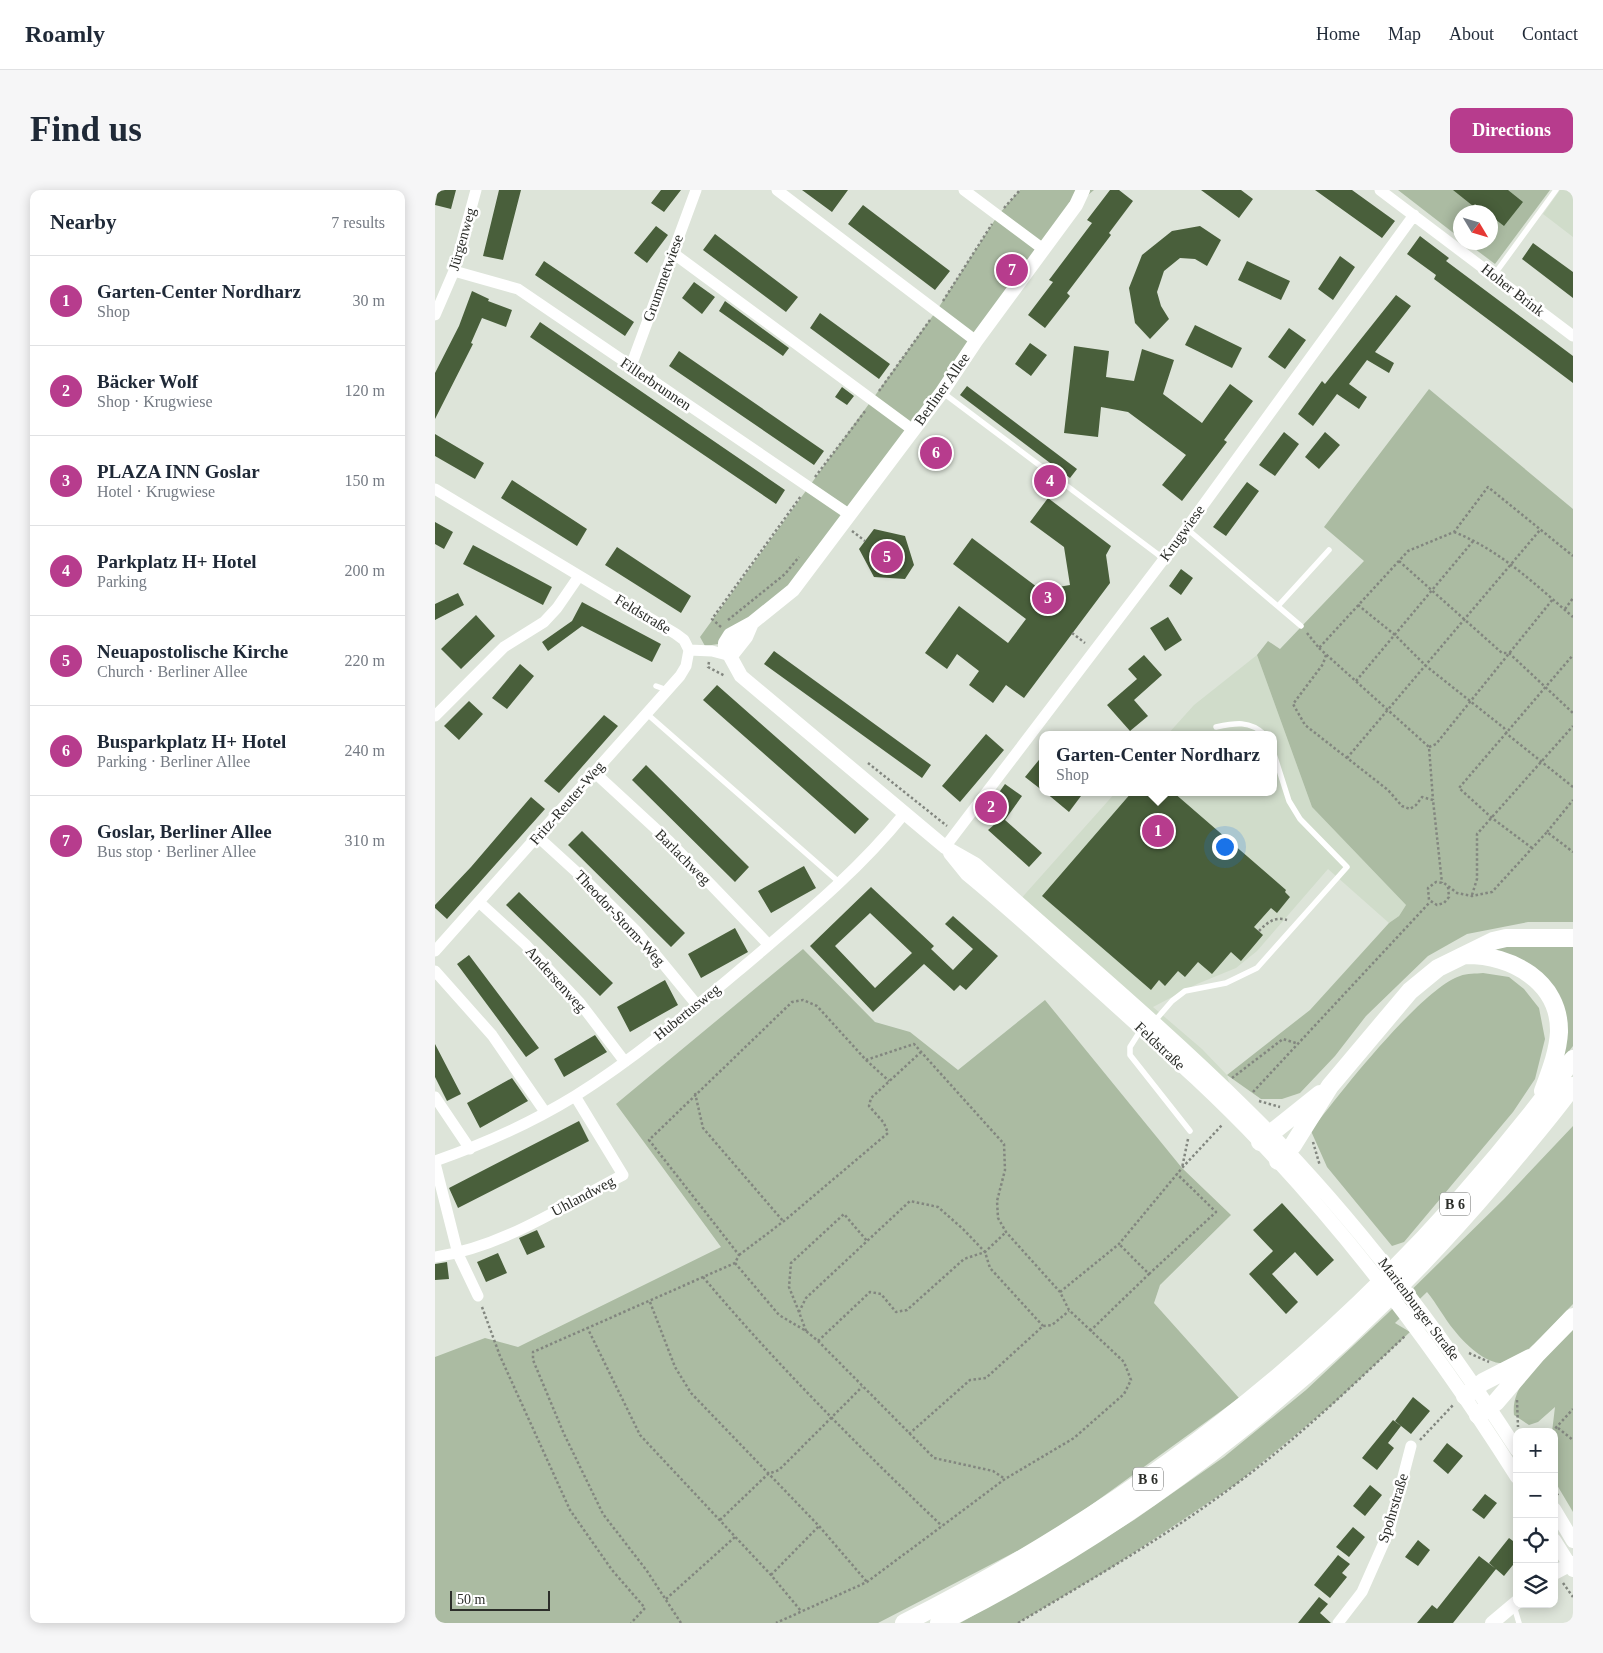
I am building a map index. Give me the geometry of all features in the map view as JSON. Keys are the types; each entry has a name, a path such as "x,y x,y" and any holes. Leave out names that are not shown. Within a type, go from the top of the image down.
{"highway":[{"path":"1282,1156 1330,1086 1410,991 1438,968 1493,941 1506,938 1573,938"},
{"path":"1466,955 1494,957 1519,966 1540,983 1552,1000 1558,1020 1558,1042 1554,1059 1536,1108"},
{"name":"B 6","path":"904,1623 1018,1562 1086,1519 1149,1478 1247,1405 1389,1276 1441,1220 1536,1108 1573,1059"},
{"path":"1265,1138 1330,1086"},
{"name":"B 6","path":"939,1623 1026,1576 1089,1537 1209,1455 1277,1400 1328,1355 1421,1266 1535,1135 1573,1086"},
{"path":"1535,1135 1573,1108"},
{"path":"1484,1411 1510,1388 1537,1354 1573,1317"},
{"path":"1466,1394 1537,1354"}],"street":[{"name":"Jürgenweg","path":"435,315 440,290 453,271 476,190"},
{"name":"Grummetwiese","path":"631,366 696,190"},
{"path":"777,190 976,340"},
{"path":"964,190 1043,249"},
{"name":"Berliner Allee","path":"731,656 746,637 752,623 793,590 850,515 942,392 976,340 1076,204 1083,190"},
{"name":"Hoher Brink","path":"1380,190 1573,336"},
{"name":"Krugwiese","path":"945,847 1164,559 1414,215"},
{"path":"673,253 913,430"},
{"name":"Fillerbrunnen","path":"453,271 518,289 850,515"},
{"name":"Feldstraße","path":"435,489 676,634 684,640 689,650"},
{"path":"435,716 504,647 544,622 557,608 579,576"},
{"path":"689,650 712,650 731,656"},
{"name":"Fritz-Reuter-Weg","path":"435,951 480,903 667,690 686,666 689,650"},
{"name":"Feldstraße","path":"731,656 735,669 741,676 945,847 975,864 1244,1116 1282,1156 1361,1258"},
{"name":"Barlachweg","path":"594,772 669,842 769,945"},
{"name":"Hubertusweg","path":"435,1162 504,1134 575,1096 625,1062 697,1005 840,883 904,814"},
{"name":"Theodor-Storm-Weg","path":"537,836 583,878 637,932 697,1005"},
{"name":"Andersenweg","path":"480,903 525,944 580,1003 625,1062"},
{"path":"435,971 492,1035 545,1112"},
{"name":"Uhlandweg","path":"435,1257 458,1254 502,1239 623,1175 575,1096"},
{"path":"435,1097 470,1149"},
{"name":"Feldstraße","path":"1282,1156 1311,1177"},
{"path":"435,1162 458,1254 479,1296"},
{"name":"Marienburger Straße","path":"1311,1177 1373,1247 1421,1309 1466,1394"},
{"name":"Marienburger Straße","path":"1361,1258 1410,1325 1466,1394 1484,1411 1513,1445"},
{"name":"Marienburger Straße","path":"1484,1411 1515,1473"},
{"name":"Spohrstraße","path":"1338,1623 1362,1592 1389,1531 1411,1446"},
{"path":"1558,1515 1573,1542"},
{"path":"1558,1546 1572,1566"},
{"path":"1558,1571 1572,1566"},
{"path":"1558,1575 1572,1566"},
{"path":"1496,1619 1513,1607"}],"lane":[{"path":"1494,275 1556,190"},
{"path":"942,392 1164,559"},
{"path":"1186,528 1301,626"},
{"path":"1278,606 1329,550"},
{"path":"655,686 667,690"},
{"path":"646,713 840,883"},
{"path":"1216,726 1237,722 1254,727 1260,731"},
{"path":"1190,1131 1130,1055 1129,1047 1148,1025 1185,992 1227,983 1257,968 1347,867 1300,819 1289,801 1277,764"},
{"path":"1516,1608 1519,1623"}],"path":[{"path":"1319,648 1408,551 1454,532 1488,487 1573,556"},
{"path":"1347,758 1540,529"},
{"path":"1454,532 1474,540 1511,564 1573,617"},
{"path":"1356,681 1474,540"},
{"path":"720,626 785,574 802,554"},
{"path":"1399,561 1503,653 1509,653 1573,713"},
{"path":"1564,609 1573,598"},
{"path":"1429,747 1436,744 1553,599"},
{"path":"1358,605 1395,635 1426,666 1504,728 1507,734 1573,787"},
{"path":"1301,626 1326,656 1388,708 1429,747 1442,882 1457,893 1472,896 1492,892 1547,832 1573,800"},
{"path":"1072,634 1095,650"},
{"path":"1532,848 1491,818 1459,788 1573,655"},
{"path":"1326,656 1317,672 1293,704 1305,725 1388,790 1402,806 1410,809 1422,797 1433,800"},
{"path":"1472,896 1477,879 1477,834 1573,726"},
{"path":"1547,832 1573,852"},
{"path":"1442,882 1433,883 1428,888 1427,895 1430,902 1439,905 1446,902 1450,895 1448,887"},
{"path":"1253,1092 1430,902"},
{"path":"1259,931 1269,921 1283,918 1295,924"},
{"path":"739,1255 649,1140 695,1093 792,1002 803,1000 817,1006 866,1060 889,1081"},
{"path":"1230,1080 1283,1039 1299,1044"},
{"path":"776,1623 867,1582 1005,1479 1074,1438 1124,1394 1131,1380 1124,1362 1089,1331 1069,1310 1060,1292 1006,1232 998,1218 997,1201 1005,1170 1004,1144 914,1044 866,1060"},
{"path":"681,1623 666,1599 603,1514 564,1434 533,1360 533,1352 735,1263 739,1255 784,1221 887,1133 884,1123 869,1106 871,1098 921,1052"},
{"path":"695,1093 703,1128 784,1221"},
{"path":"1060,1292 1119,1244 1177,1173 1222,1125"},
{"path":"1182,1168 1190,1131"},
{"path":"1089,1331 1216,1212 1177,1173"},
{"path":"799,1312 806,1298 910,1201 938,1207 985,1252 990,1268 1043,1326"},
{"path":"806,1331 789,1287 791,1263 844,1214 867,1241"},
{"path":"818,1341 870,1292 881,1294 895,1312 907,1310 964,1259 985,1252 1006,1232"},
{"path":"1119,1244 1149,1274"},
{"path":"735,1263 779,1315 806,1331 818,1341 934,1458 993,1471 1005,1479"},
{"path":"703,1277 756,1340 942,1526"},
{"path":"479,1296 500,1356 570,1510 613,1570 645,1608 631,1623"},
{"path":"650,1301 675,1367 691,1394 819,1526 867,1582"},
{"path":"909,1434 970,1380 986,1378 1043,1326 1052,1325 1069,1310"},
{"path":"1018,1623 1111,1568 1237,1484 1333,1404 1410,1325"},
{"path":"587,1327 640,1435 771,1574 801,1612"},
{"path":"720,1520 768,1474 779,1470 863,1387"},
{"path":"1411,1446 1415,1446 1466,1394"},
{"path":"1557,1428 1573,1408"},
{"path":"1558,1429 1573,1440"},
{"path":"771,1574 819,1526"},
{"path":"666,1599 735,1537"}],"shaded area":[{"path":"1020,190 1094,190 1076,205 793,590 725,643 705,646 700,637 937,310 998,215"},
{"path":"1398,190 1550,190 1495,264 1476,250 1498,250 1498,205 1453,205 1453,233"},
{"path":"1560,190 1573,190 1573,237 1543,214"},
{"path":"1429,389 1573,509 1573,922 1528,922 1467,934 1428,956 1366,1016 1335,1056 1300,1093 1282,1099 1261,1099 1227,1075 1310,1010 1389,923 1399,916 1406,905 1312,807 1257,655 1268,641 1280,649 1364,561 1324,527"},
{"path":"1257,655 1312,807 1406,905 1399,916 1389,923 1328,869 1257,951 1236,968 1197,984 1153,1007 1202,1049 1227,1075 1233,1097 1010,911 1112,796 1277,796 1277,731 1171,731 1194,705"},
{"path":"1573,944 1573,1046 1560,1063 1556,995 1485,952 1498,945"},
{"path":"803,949 875,1022 910,1032 958,1070 1045,1000 1182,1168 1231,1215 1160,1285 1154,1303 1239,1398 1054,1532 878,1623 435,1623 435,1357 485,1338 518,1347 721,1247 616,1104"},
{"path":"1483,973 1509,977 1524,989 1539,1008 1545,1039 1535,1079 1513,1112 1404,1242 1392,1246 1327,1167 1311,1131 1381,1045 1424,1001 1444,985 1460,976"},
{"path":"1573,1126 1573,1304 1522,1354 1507,1363 1499,1363 1484,1358 1454,1330 1427,1292 1395,1323 1410,1332 1334,1403 1236,1484 1111,1568 1018,1623 960,1623 1038,1579 1134,1520 1224,1457 1306,1390 1387,1314 1504,1199"},
{"path":"1573,1329 1573,1512 1558,1487 1558,1428 1552,1428 1555,1407 1538,1422 1529,1425 1514,1415 1514,1402 1518,1390 1525,1379"}],"building":[{"path":"438,190 456,190 451,209 435,205"},
{"path":"499,190 521,190 503,260 483,256"},
{"path":"661,190 681,190 664,212 651,203"},
{"path":"802,190 848,190 832,212"},
{"path":"1110,190 1119,190 1133,201 1109,233 1111,235 1067,293 1070,296 1045,328 1028,315 1053,282 1049,280 1092,223 1087,220"},
{"path":"1201,190 1241,190 1253,199 1239,218"},
{"path":"1315,190 1352,190 1395,221 1382,238"},
{"path":"1453,190 1508,190 1523,202 1504,226 1498,221 1498,205 1472,205"},
{"path":"863,205 950,271 935,290 848,224"},
{"path":"656,226 668,235 647,263 634,253"},
{"path":"1200,226 1221,240 1207,266 1195,259 1180,258 1164,271 1157,292 1161,306 1169,319 1150,339 1135,323 1129,288 1142,255 1172,231"},
{"path":"715,234 798,297 786,312 703,250"},
{"path":"1420,236 1449,258 1446,261 1573,356 1573,383 1434,279 1436,275 1407,254"},
{"path":"1533,243 1573,272 1573,298 1522,259"},
{"path":"1340,256 1355,267 1333,300 1318,289"},
{"path":"544,261 634,322 625,336 535,275"},
{"path":"1247,261 1290,281 1281,300 1238,280"},
{"path":"694,282 715,297 702,314 682,298"},
{"path":"472,291 489,299 488,301 512,310 506,327 482,318 471,343 473,344 435,419 435,373 459,326"},
{"path":"1396,295 1411,306 1375,352 1394,363 1389,373 1367,360 1349,384 1367,397 1359,409 1337,394 1313,426 1298,414 1322,381 1325,384"},
{"path":"725,301 789,348 783,356 719,311"},
{"path":"820,313 890,364 879,379 810,328"},
{"path":"540,322 785,490 776,504 530,337"},
{"path":"1195,325 1242,348 1232,368 1185,345"},
{"path":"1289,328 1306,340 1285,369 1268,357"},
{"path":"1030,343 1047,355 1031,376 1015,364"},
{"path":"1074,346 1109,351 1106,377 1134,381 1142,349 1174,360 1163,394 1202,423 1230,384 1253,401 1224,440 1227,442 1182,501 1162,485 1186,455 1128,412 1101,407 1098,437 1064,433"},
{"path":"679,351 824,451 814,465 669,366"},
{"path":"967,386 1077,469 1070,478 960,395"},
{"path":"842,387 854,396 847,405 835,397"},
{"path":"1284,432 1299,444 1275,476 1259,465"},
{"path":"1325,432 1340,445 1319,469 1305,457"},
{"path":"435,434 484,463 475,479 435,456"},
{"path":"512,480 587,529 577,546 501,498"},
{"path":"1247,482 1259,491 1226,536 1213,527"},
{"path":"1048,498 1111,546 1106,555 1110,583 1024,698 1006,685 993,703 969,685 979,671 957,654 947,669 925,653 959,606 1008,643 1026,619 953,564 972,538 1041,590 1070,585 1064,547 1030,522"},
{"path":"435,522 453,532 444,549 435,544"},
{"path":"874,529 905,536 914,565 905,579 874,577 859,549"},
{"path":"473,545 552,587 543,605 463,564"},
{"path":"617,547 691,596 681,613 605,565"},
{"path":"1181,569 1193,578 1181,595 1169,586"},
{"path":"458,593 464,605 435,620 435,604"},
{"path":"582,602 661,644 652,662 582,626 548,651 542,642 572,621"},
{"path":"476,615 495,636 461,669 441,649"},
{"path":"1168,617 1182,640 1165,651 1150,628"},
{"path":"774,651 931,765 922,778 764,664"},
{"path":"1144,655 1162,675 1134,700 1148,716 1130,731 1107,705 1137,679 1128,669"},
{"path":"520,664 534,676 507,709 492,698"},
{"path":"717,685 869,819 855,834 703,700"},
{"path":"469,701 483,714 459,740 444,726"},
{"path":"604,715 618,726 559,793 544,781"},
{"path":"986,734 1004,750 960,802 942,786"},
{"path":"1039,760 1039,788 1025,777"},
{"path":"646,765 749,867 735,882 632,780"},
{"path":"1005,784 1022,796 1005,820 1042,853 1029,867 988,830 995,824 983,815"},
{"path":"1050,796 1081,796 1069,812"},
{"path":"1129,796 1178,796 1286,890 1285,892 1290,897 1277,913 1271,908 1254,927 1263,935 1241,961 1231,952 1212,974 1198,962 1185,977 1178,971 1165,986 1159,980 1151,990 1042,896"},
{"path":"531,797 545,809 447,919 435,908 435,905 471,867"},
{"path":"582,831 685,933 671,947 568,845"},
{"path":"804,866 816,888 771,913 758,891"},
{"path":"871,887 934,946 931,949 953,970 973,949 945,924 953,916 998,956 966,990 960,985 954,991 924,964 873,1012 810,946","holes":["870,913 912,953 875,988 835,946"]},
{"path":"519,892 613,983 600,996 506,905"},
{"path":"735,928 748,952 701,978 688,954"},
{"path":"469,955 539,1048 526,1057 457,964"},
{"path":"665,980 678,1005 630,1032 617,1007"},
{"path":"595,1035 607,1052 564,1077 554,1059"},
{"path":"435,1044 461,1094 447,1101 435,1077"},
{"path":"512,1078 528,1101 480,1128 467,1103"},
{"path":"579,1121 589,1141 458,1208 449,1188"},
{"path":"1282,1203 1334,1260 1317,1276 1295,1252 1272,1274 1298,1302 1286,1314 1249,1274 1273,1251 1253,1230"},
{"path":"537,1230 545,1247 527,1255 519,1238"},
{"path":"498,1253 507,1273 486,1282 477,1262"},
{"path":"447,1262 449,1279 435,1280 435,1264"},
{"path":"1413,1397 1430,1411 1411,1434 1395,1421"},
{"path":"1393,1420 1401,1426 1388,1443 1394,1448 1377,1470 1362,1458"},
{"path":"1447,1443 1463,1456 1448,1474 1433,1461"},
{"path":"1370,1485 1382,1495 1365,1516 1353,1506"},
{"path":"1485,1494 1497,1503 1484,1519 1472,1510"},
{"path":"1353,1527 1365,1537 1349,1557 1336,1547"},
{"path":"1509,1538 1513,1541 1513,1565 1504,1576 1489,1563"},
{"path":"1418,1540 1430,1550 1418,1566 1405,1557"},
{"path":"1338,1555 1350,1564 1342,1573 1347,1577 1330,1598 1314,1585"},
{"path":"1479,1556 1496,1569 1453,1623 1417,1623 1432,1605 1437,1609"},
{"path":"1319,1597 1328,1604 1320,1613 1331,1623 1298,1623"}],"place":[{"name":"Goslar, Berliner Allee","path":"1012,270"},
{"name":"Busparkplatz H+ Hotel","path":"936,453"},
{"name":"Parkplatz H+ Hotel","path":"1050,481"},
{"name":"Neuapostolische Kirche","path":"887,557"},
{"name":"PLAZA INN Goslar","path":"1048,598"},
{"name":"Bäcker Wolf","path":"991,807"},
{"name":"Garten-Center Nordharz","path":"1158,831"}]}
